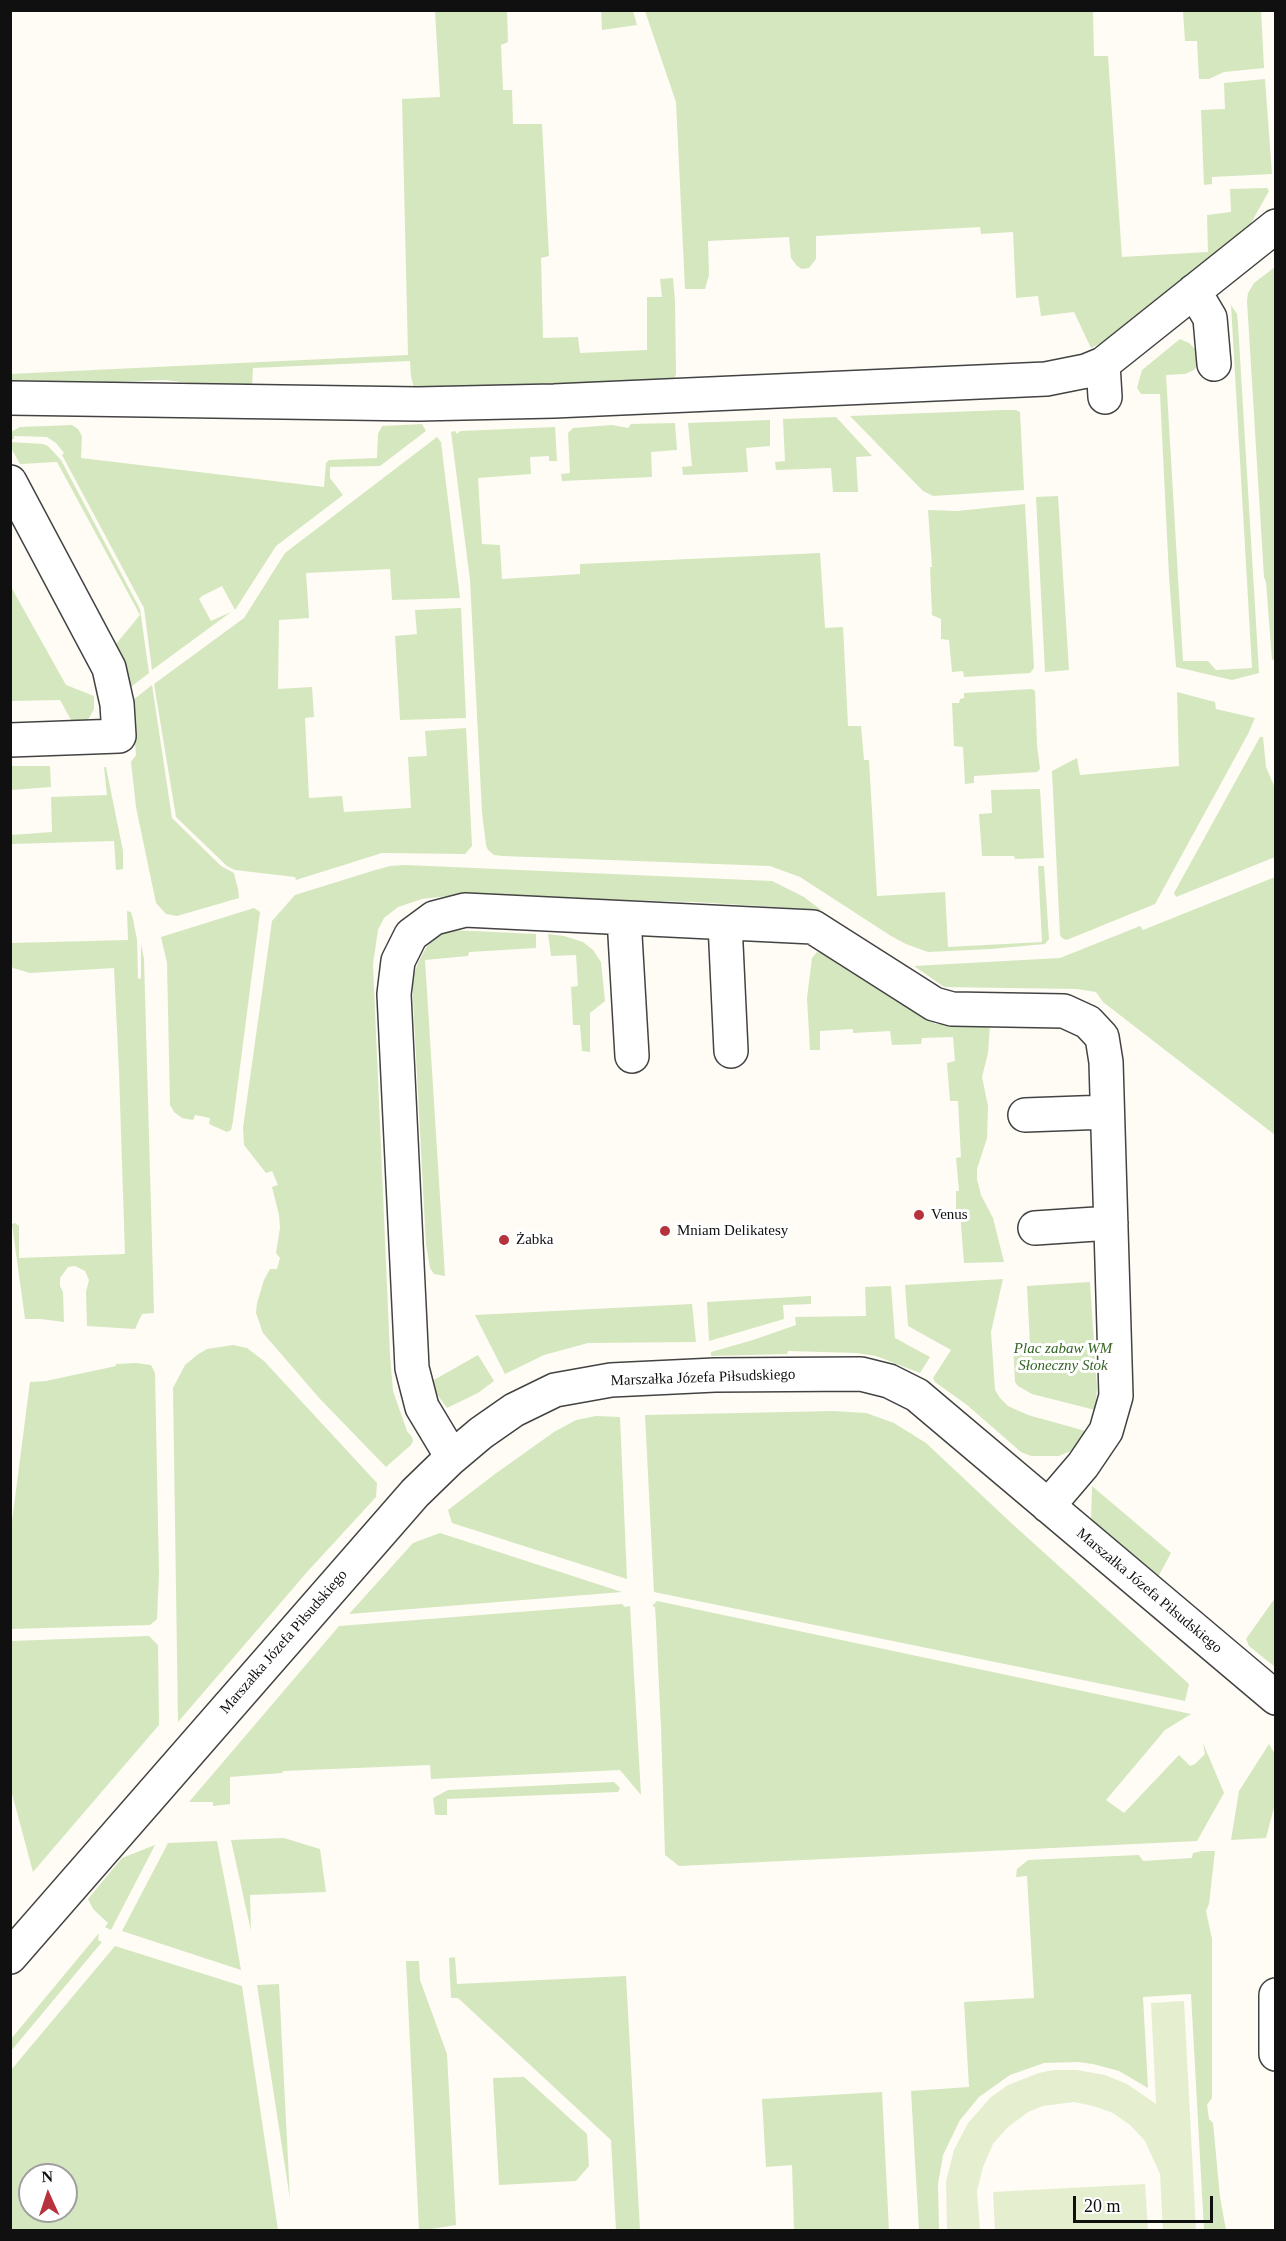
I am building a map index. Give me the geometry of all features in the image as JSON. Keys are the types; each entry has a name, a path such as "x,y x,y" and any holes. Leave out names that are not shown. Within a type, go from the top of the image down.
{"street":[{"path":"10,398 325,404 554,401 1046,379 1086,372 1103,364 1275,225"},
{"path":"1194,291 1210,318 1214,364"},
{"path":"1103,364 1105,397"},
{"path":"10,482 110,668 117,704 119,736 10,740"},
{"path":"452,1457 422,1407 412,1368 394,994 398,962 411,935 434,918 465,910 813,927 934,1004 952,1009 1064,1011 1088,1022 1102,1037 1106,1062 1116,1396 1106,1431 1083,1466 1048,1506"},
{"path":"624,918 632,1056"},
{"path":"725,923 731,1051"},
{"path":"1025,1115 1107,1112"},
{"path":"1035,1228 1111,1223"},
{"name":"Marszałka Józefa Piłsudskiego","path":"10,1957 392,1519 452,1457 481,1433 514,1410 555,1390 611,1380 715,1375 861,1374 889,1381 916,1395 1275,1698"},
{"path":"1275,1995 1275,2054"}],"green space":[{"path":"435,11 507,11 508,42 501,45 503,90 512,90 513,124 542,124 549,256 541,258 543,338 578,337 580,353 647,350 647,297 662,297 660,279 673,278 676,374 672,385 414,388 410,361 253,368 252,387 215,386 165,380 11,386 10,374 408,355 402,99 440,97"},
{"path":"601,11 633,11 637,25 602,30"},
{"path":"645,11 1093,11 1094,56 1108,56 1122,257 1208,252 1207,215 1231,212 1230,189 1267,188 1269,191 1244,232 1109,339 1091,348 1074,312 1041,316 1038,296 1016,298 1013,232 981,234 980,227 816,236 816,259 809,268 802,269 791,258 789,237 708,241 709,275 705,289 685,289 676,102"},
{"path":"1183,11 1261,11 1264,68 1224,72 1209,79 1199,79 1197,41 1185,41"},
{"path":"1265,79 1272,174 1212,177 1212,184 1204,185 1201,110 1225,109 1224,83"},
{"path":"1275,267 1276,659 1272,660 1264,577 1247,301 1248,293 1254,283"},
{"path":"1231,305 1237,314 1238,324 1259,673 1232,680 1176,667 1160,394 1141,394 1137,388 1142,370 1180,339 1195,349 1197,366 1194,370 1185,374 1166,375 1183,661 1208,661 1216,670 1252,668"},
{"path":"1003,410 1020,412 1024,490 933,496 923,491 850,416"},
{"path":"836,417 872,456 856,457 858,492 833,492 831,468 776,470 775,462 785,461 783,419"},
{"path":"770,420 770,446 746,448 748,472 683,475 682,467 692,466 688,423"},
{"path":"675,423 677,450 651,452 652,477 562,481 561,474 570,473 568,433 573,428 612,425 628,428 631,424"},
{"path":"422,424 426,431 380,466 330,467 330,478 343,495 276,546 235,610 222,586 202,596 199,599 211,621 231,612 152,670 144,608 62,455 64,453 47,437 14,436 14,439 10,440 11,432 20,427 72,425 82,436 81,458 324,487 326,463 329,460 377,458 378,434 382,426"},
{"path":"555,427 557,461 549,461 549,456 530,457 531,474 478,478 482,544 500,545 502,579 580,574 580,564 820,553 825,628 843,627 848,726 861,726 864,760 869,760 877,896 945,892 948,947 1042,942 1038,866 1044,866 1049,939 1045,944 928,952 891,936 800,877 770,866 503,856 494,855 488,850 482,812 470,580 451,432 455,431 457,434 460,431"},
{"path":"437,437 441,442 460,598 392,600 390,569 306,573 309,618 279,620 278,689 312,687 314,717 305,718 309,798 342,796 344,812 411,808 408,757 427,756 425,731 466,728 472,846 465,854 382,853 296,880 295,877 235,870 227,866 176,817 154,684 244,618 285,553"},
{"path":"10,442 43,444 48,446 61,460 140,609 149,673 127,690 125,664 116,644 140,615 57,462 20,464"},
{"path":"1058,496 1069,670 1045,672 1036,497"},
{"path":"1025,504 1034,668 1030,673 964,677 963,671 952,672 949,640 941,639 941,619 932,615 930,567 932,567 928,510 957,511"},
{"path":"10,585 66,685 94,696 94,709 89,718 76,729 60,700 11,701"},
{"path":"461,608 466,718 400,720 395,636 417,634 415,610"},
{"path":"152,685 172,818 221,866 234,873 239,898 177,916 166,914 156,903 136,807 131,762 136,755 133,700"},
{"path":"1032,689 1035,691 1040,769 1037,772 974,776 974,783 965,784 963,747 954,746 952,703 959,703 960,699 964,698 964,693"},
{"path":"1177,692 1215,702 1216,709 1255,718 1155,904 1066,940 1060,935 1052,771 1077,758 1080,775 1179,766"},
{"path":"1260,737 1263,737 1266,767 1275,788 1275,857 1176,897 1174,893"},
{"path":"11,766 50,766 51,787 11,790"},
{"path":"104,767 106,767 123,851 123,869 116,870 114,841 11,844 11,835 52,832 51,797 107,795"},
{"path":"1040,789 1044,858 1015,859 1014,856 982,856 979,814 992,813 991,790"},
{"path":"390,866 772,881 804,897 821,910 695,902 457,895 422,899 398,907 384,918 378,930 373,964 390,1355 393,1391 407,1431 413,1441 386,1467 320,1399 263,1333 256,1313 257,1303 264,1280 270,1269 277,1269 280,1258 276,1253 280,1228 279,1215 272,1187 278,1185 272,1171 266,1173 244,1145 243,1128 272,921 295,895"},
{"path":"1275,877 1275,1135 1103,1002 1096,992 1077,989 944,987 914,966 1060,958 1140,926 1143,930"},
{"path":"254,908 260,912 233,1121 231,1130 227,1132 209,1124 210,1118 195,1115 193,1120 182,1118 174,1112 170,1105 167,963 161,937"},
{"path":"127,911 131,912 137,940 138,979 141,978 141,944 144,959 154,1313 142,1314 135,1329 87,1326 86,1292 89,1280 85,1271 75,1266 68,1267 60,1278 64,1322 25,1319 12,1224 19,1226 19,1258 125,1254 119,1072 114,968 30,973 13,968 11,965 11,943 128,940"},
{"path":"452,930 536,934 536,948 469,952 468,956 425,960 445,1276 434,1274 430,1268 426,1245 412,980 426,948 439,934"},
{"path":"548,934 583,942 593,950 601,962 605,1001 590,1013 590,1052 582,1051 580,1025 573,1025 571,987 578,986 576,955 551,956"},
{"path":"817,952 828,955 926,1020 936,1024 990,1025 988,1053 982,1077 988,1106 987,1138 977,1169 977,1179 981,1195 993,1218 1004,1262 964,1263 960,1212 956,1212 956,1191 959,1191 956,1158 961,1157 958,1101 950,1101 947,1063 955,1061 953,1037 922,1038 921,1044 892,1045 890,1031 853,1033 853,1029 820,1031 820,1050 810,1050 807,998 812,958"},
{"path":"1003,1279 991,1332 995,1390 1008,1406 1028,1415 1089,1432 1075,1449 1059,1456 1031,1456 1021,1452 967,1405 935,1382 933,1378 951,1350 908,1326 905,1285"},
{"name":"Plac zabaw WM Słoneczny Stok","path":"1090,1282 1097,1389 1095,1410 1032,1394 1018,1386 1015,1382 1013,1345 1030,1345 1027,1286"},
{"path":"891,1286 895,1338 930,1357 920,1373 876,1356 857,1353 788,1351 787,1354 711,1356 711,1352 796,1325 795,1317 866,1316 865,1287"},
{"path":"811,1296 811,1304 783,1305 784,1319 709,1341 707,1302"},
{"path":"692,1304 696,1342 588,1343 544,1355 505,1374 475,1315"},
{"path":"233,1345 247,1348 264,1361 377,1483 376,1497 308,1571 178,1722 173,1388 185,1365 197,1355 207,1349"},
{"path":"478,1355 494,1381 478,1393 447,1408 433,1389 432,1381"},
{"path":"116,1364 151,1365 155,1373 159,1573 157,1619 150,1625 11,1629 11,1529 30,1382 46,1381 116,1366"},
{"path":"833,1411 866,1413 894,1423 926,1443 1189,1684 1185,1701 654,1592 645,1415"},
{"path":"596,1416 620,1417 627,1579 452,1523 448,1510 495,1474 554,1432 576,1420"},
{"path":"1092,1486 1171,1553 1158,1577 1091,1522"},
{"path":"440,1533 622,1592 349,1614 413,1543"},
{"path":"1275,1598 1275,1667 1249,1646 1246,1639"},
{"path":"657,1601 1191,1714 1165,1730 1106,1800 1124,1813 1179,1755 1190,1766 1195,1764 1205,1754 1203,1743 1224,1793 1197,1841 679,1866 665,1855 656,1622 655,1607 652,1606"},
{"path":"622,1604 625,1607 630,1606 641,1795 620,1770 431,1779 430,1765 283,1771 282,1773 230,1777 230,1804 213,1806 213,1802 189,1802 339,1626"},
{"path":"149,1636 158,1645 159,1725 33,1872 11,1790 11,1641"},
{"path":"1269,1744 1275,1754 1276,1800 1266,1838 1231,1840 1239,1791"},
{"path":"614,1782 620,1788 618,1792 447,1799 447,1815 435,1815 433,1798 448,1790"},
{"path":"284,1838 320,1849 326,1892 250,1895 251,1931 231,1840"},
{"path":"217,1841 241,1970 122,1931 168,1843"},
{"path":"155,1845 111,1930 105,1927 108,1923 93,1909 88,1899 122,1858"},
{"path":"1215,1851 1209,1904 1206,1911 1212,1939 1212,2098 1207,2105 1209,2119 1213,2123 1220,2197 1226,2230 1204,2230 1191,1994 1143,1997 1148,2088 1119,2071 1093,2064 1044,2063 1010,2075 979,2097 960,2120 943,2155 938,2184 939,2230 919,2230 911,2091 969,2087 964,2002 1034,1998 1027,1876 1016,1877 1017,1869 1028,1860 1139,1855 1143,1861 1192,1858 1193,1853"},
{"path":"99,1933 98,1940 102,1942 11,2051 11,2039"},
{"path":"115,1946 242,1986 278,2230 11,2230 11,2070"},
{"path":"455,1957 457,1984 626,1976 640,2230 616,2230 611,2140 458,1998 451,1998 449,1958"},
{"path":"406,1961 419,1961 420,1980 447,2054 456,2225 425,2230 419,2230"},
{"path":"279,1984 290,2199 257,1985"},
{"path":"1184,2001 1196,2230 1163,2230 1160,2174 1145,2141 1130,2125 1113,2113 1074,2102 1043,2106 1028,2112 1007,2128 993,2144 983,2167 977,2191 980,2230 947,2230 946,2181 954,2150 968,2123 991,2097 1008,2085 1039,2073 1053,2070 1077,2070 1105,2075 1127,2084 1156,2104 1151,2003"},
{"path":"524,2077 587,2134 589,2166 576,2181 499,2185 493,2078"},
{"path":"882,2092 889,2230 794,2230 792,2165 766,2167 762,2099"},
{"path":"1145,2184 1148,2230 995,2230 993,2192"}],"place":[{"name":"Venus","path":"919,1215"},
{"name":"Mniam Delikatesy","path":"665,1231"},
{"name":"Żabka","path":"504,1240"}]}
